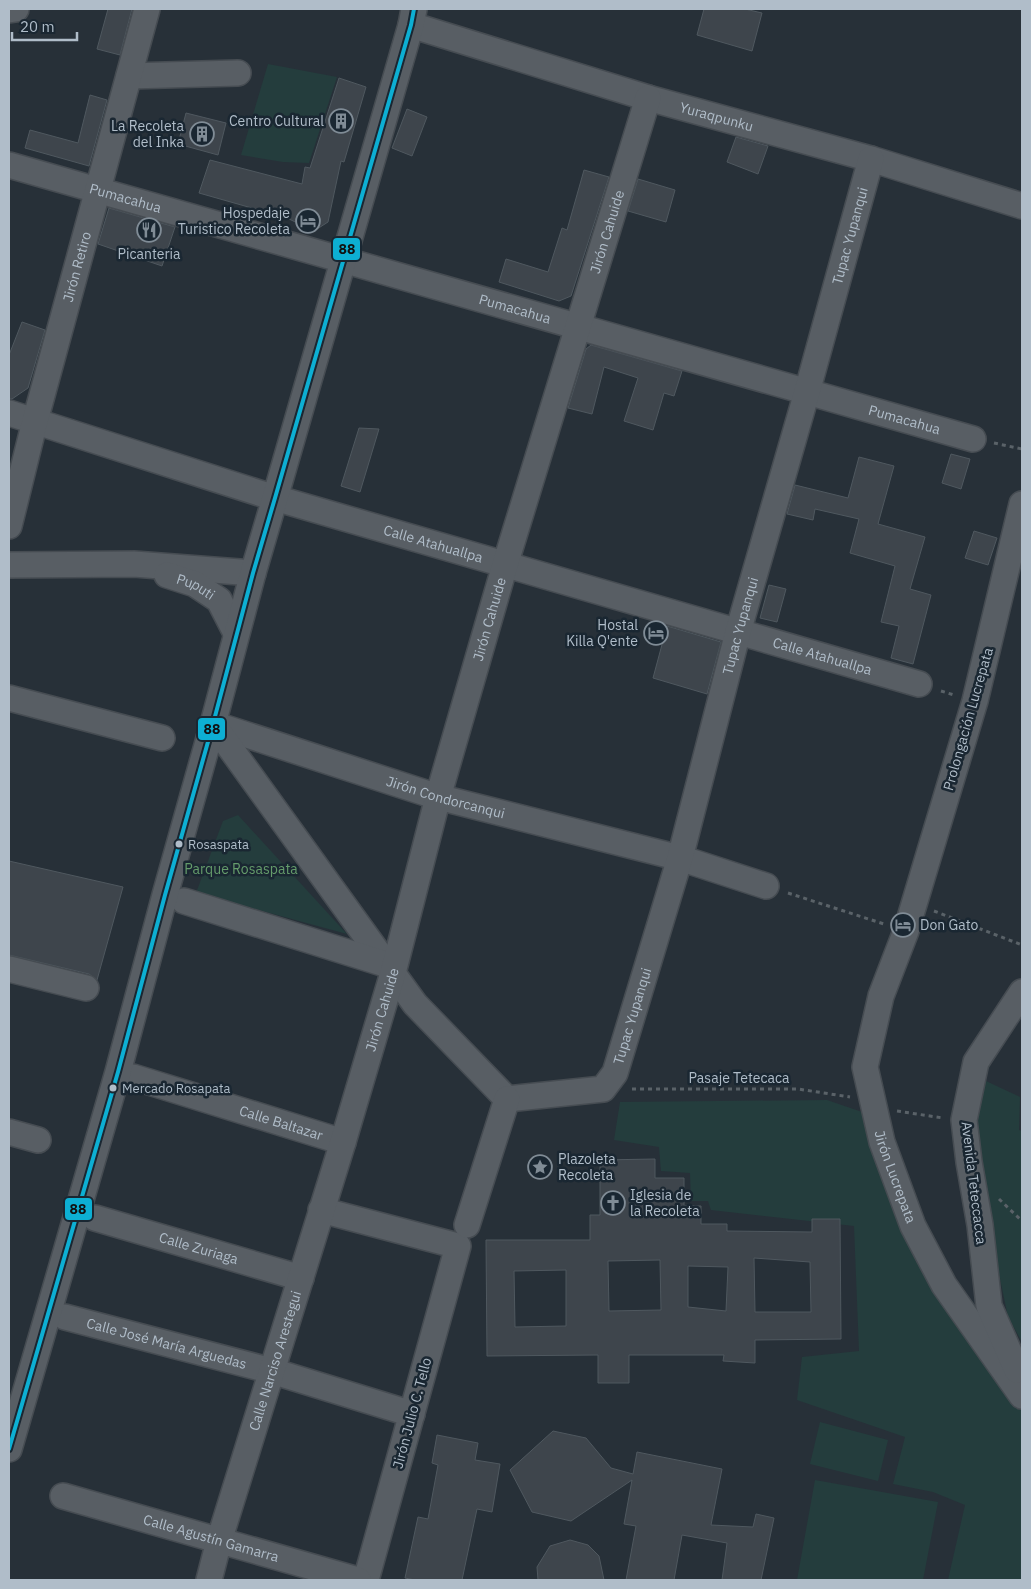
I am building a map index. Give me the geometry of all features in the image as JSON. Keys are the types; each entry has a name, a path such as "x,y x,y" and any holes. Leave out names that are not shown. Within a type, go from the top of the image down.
{"street":[{"path":"9,10 16,9"},
{"name":"Jirón Retiro","path":"9,526 147,9"},
{"path":"9,1449 118,1072 236,633 412,17"},
{"name":"Yuraqpunku","path":"412,17 648,98 871,159 1022,206"},
{"path":"129,76 238,73"},
{"name":"Jirón Cahuide","path":"343,1142 389,968 504,565 648,98"},
{"name":"Tupac Yupanqui","path":"603,1089 615,1072 680,858 738,632 871,159"},
{"name":"Pumacahua","path":"9,165 973,440"},
{"name":"Calle Atahuallpa","path":"9,413 275,498 919,684"},
{"name":"Prolongación Lucrepata","path":"906,931 975,701 1022,504"},
{"name":"Puputi","path":"134,564 195,584 209,592 219,600 236,633"},
{"name":"Puputi","path":"9,565 134,564 253,573"},
{"path":"9,698 162,738"},
{"path":"213,724 415,1004 507,1098 603,1089"},
{"name":"Jirón Condorcanqui","path":"213,724 438,797 680,858 766,886"},
{"path":"184,901 389,968"},
{"name":"Jirón Lucrepata","path":"906,931 881,996 865,1067 882,1142 912,1226 944,1285 1022,1396"},
{"path":"9,969 86,988"},
{"name":"Avenida Teteccacca","path":"1022,992 976,1062 964,1120 968,1162 980,1225 988,1306 1022,1382"},
{"name":"Calle Baltazar","path":"133,1077 343,1142"},
{"name":"Jirón Julio C. Tello","path":"366,1580 462,1236 507,1098"},
{"path":"9,1132 38,1140"},
{"name":"Calle Narciso Arestegui","path":"208,1580 343,1142"},
{"path":"322,1210 462,1236"},
{"name":"Calle Zuriaga","path":"95,1218 301,1278"},
{"name":"Calle José María Arguedas","path":"65,1317 272,1371 412,1414"},
{"name":"Calle Agustín Gamarra","path":"63,1496 358,1580"}],"path":[{"path":"973,440 1022,449"},
{"path":"919,684 975,701"},
{"path":"766,886 906,931"},
{"path":"914,904 1022,945"},
{"name":"Pasaje Tetecaca","path":"603,1089 798,1089 964,1120"}],"green space":[{"path":"268,64 337,77 309,163 283,162 241,155"},
{"name":"Parque Rosaspata","path":"238,815 347,934 196,893 223,821"},
{"path":"986,1081 1020,1097 1019,1130 1022,1131 1022,1342 1008,1317 989,1226 975,1116"},
{"path":"827,1100 865,1113 903,1233 1022,1412 1022,1580 948,1580 965,1505 933,1492 893,1484 905,1437 797,1400 802,1357 859,1351 854,1226 711,1210 708,1201 691,1201 690,1173 661,1171 659,1147 614,1140 620,1102"},
{"path":"820,1422 888,1440 878,1481 810,1464"},
{"path":"815,1480 938,1502 923,1580 797,1580"}],"building":[{"path":"108,9 132,9 120,55 97,49"},
{"path":"704,9 745,9 762,13 752,51 697,35"},
{"path":"339,78 366,87 344,162 341,161 328,222 314,231 287,218 199,193 210,160 302,184 305,167 310,168"},
{"path":"90,95 107,100 89,166 25,148 30,130 78,143"},
{"path":"407,109 427,117 412,156 392,148"},
{"name":"La Recoleta del Inka","path":"186,113 226,123 218,155 178,144"},
{"path":"736,137 768,146 758,174 727,162"},
{"path":"584,170 609,177 571,296 559,301 499,282 506,259 548,272 562,228 567,230"},
{"path":"638,179 675,190 666,222 628,211"},
{"path":"109,208 175,227 162,266 98,244"},
{"path":"22,322 45,330 28,388 12,399 9,399 9,355"},
{"path":"591,345 682,371 674,396 664,393 653,430 624,421 638,378 604,367 592,414 568,408 586,349"},
{"path":"359,428 379,429 360,492 341,486"},
{"path":"951,454 970,459 961,489 942,483"},
{"path":"859,457 894,466 878,524 925,537 910,589 931,595 913,664 891,658 899,626 881,622 895,566 850,553 859,519 815,509 813,520 787,514 795,485 848,498"},
{"path":"974,531 997,538 988,565 965,558"},
{"path":"769,585 786,589 777,622 760,618"},
{"name":"Hostal Killa Q'ente","path":"667,626 721,642 707,694 653,678"},
{"path":"9,861 123,887 97,980 89,974 9,955"},
{"path":"655,1159 655,1178 684,1178 684,1206 701,1206 701,1224 727,1224 727,1231 812,1232 812,1219 840,1219 841,1339 755,1340 755,1363 723,1361 724,1355 629,1355 629,1383 598,1383 598,1355 487,1356 486,1240 590,1240 590,1215 600,1215 600,1160","holes":["754,1258 810,1262 811,1312 755,1312","660,1260 661,1310 609,1311 608,1261","688,1266 728,1267 726,1311 688,1307","566,1270 566,1326 515,1327 514,1271"]},
{"path":"553,1431 586,1438 611,1468 633,1474 637,1452 722,1469 711,1525 753,1527 756,1514 774,1518 761,1580 722,1580 727,1543 682,1535 674,1580 626,1580 636,1526 624,1524 632,1480 571,1521 532,1512 510,1470"},
{"path":"437,1435 478,1443 475,1460 500,1464 492,1512 477,1509 462,1580 415,1580 405,1578 418,1517 428,1519 438,1465 432,1463"},
{"path":"570,1540 588,1545 599,1556 604,1580 538,1580 537,1567 550,1546"}],"transit line":[{"name":"88","path":"9,1449 118,1072 253,573 411,25 414,9"}],"place":[{"name":"Centro Cultural","path":"341,121"},
{"name":"La Recoleta del Inka","path":"202,134"},
{"name":"Hospedaje Turistico Recoleta","path":"308,221"},
{"name":"Picanteria","path":"149,230"},
{"name":"Hostal Killa Q'ente","path":"656,633"},
{"name":"Rosaspata","path":"179,844"},
{"name":"Don Gato","path":"903,925"},
{"name":"Mercado Rosapata","path":"113,1088"},
{"name":"Plazoleta Recoleta","path":"540,1167"},
{"name":"Iglesia de la Recoleta","path":"613,1203"}]}
